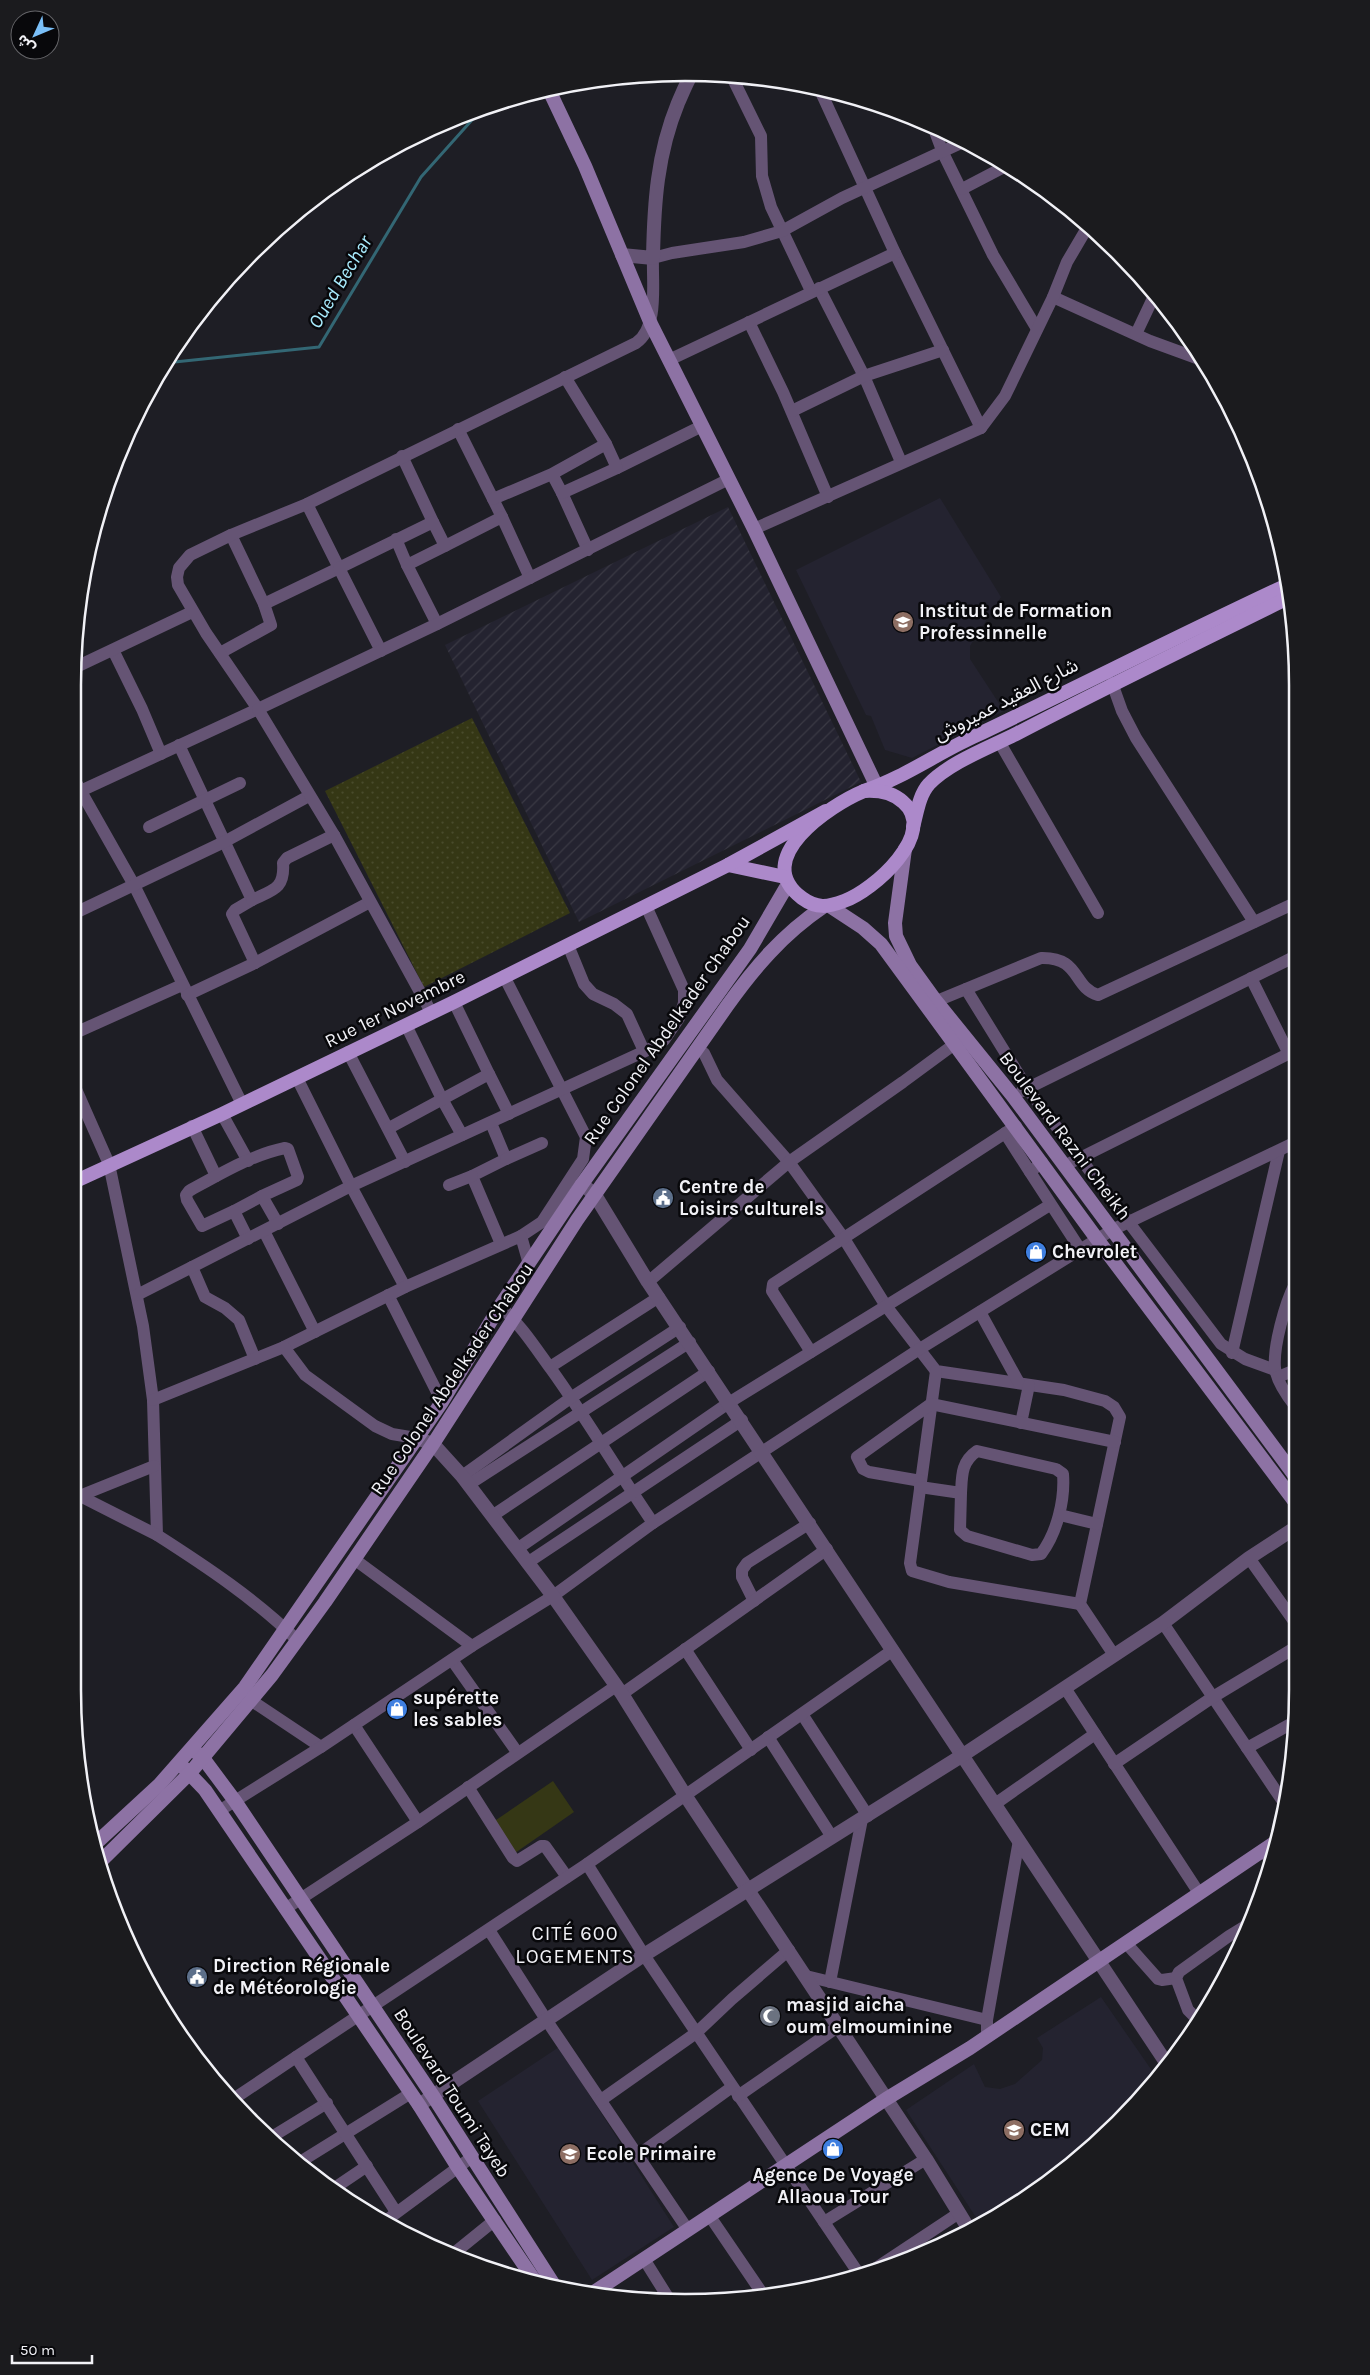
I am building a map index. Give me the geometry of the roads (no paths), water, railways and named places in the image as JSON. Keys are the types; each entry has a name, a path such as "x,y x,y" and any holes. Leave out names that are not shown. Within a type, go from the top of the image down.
{"main road":[{"path":"551,97 585,166 651,324 754,529 877,791"},
{"name":"شارع العقيد عميروش","path":"877,791 960,742 1131,658 1281,588"},
{"name":"شارع العقيد عميروش","path":"912,827 922,794 929,784 980,750 1000,742 1112,683 1283,600"},
{"path":"728,865 786,881 806,901 827,907 866,890 883,877 905,849 912,827 912,817 906,805 894,795 877,791 826,811 802,834 793,846 787,861 786,881"},
{"name":"Rue 1er Novembre","path":"81,1178 108,1164 222,1114 454,1002 728,865 826,811"},
{"name":"Boulevard Razni Cheikh","path":"905,849 896,901 896,936 932,1003 1010,1129 1042,1162 1097,1239 1289,1494"},
{"name":"Rue Colonel Abdelkader Chabou","path":"105,1857 190,1773 198,1754 442,1402 500,1306 582,1184 750,950 786,881"},
{"name":"Rue Colonel Abdelkader Chabou","path":"100,1839 159,1785 179,1763 198,1754 252,1701 297,1640 433,1444 595,1195 752,971 800,923 827,907"},
{"name":"Boulevard Razni Cheikh","path":"827,907 863,928 881,944 1012,1096 1289,1468"},
{"name":"Boulevard Toumi Tayeb","path":"198,1754 235,1801 374,2007 549,2278"},
{"name":"Boulevard Toumi Tayeb","path":"179,1763 190,1773 219,1810 415,2099 457,2166 530,2273"},
{"path":"600,2288 784,2165 987,2036 1199,1893 1266,1853"}],"street":[{"path":"431,1012 334,835 258,709 192,612 178,585 179,568 190,554 307,504 643,338 651,324 654,206 658,170 668,127 688,81"},
{"path":"735,84 761,136 762,176 769,200 782,231 864,376 901,462"},
{"path":"824,98 895,253 981,428"},
{"path":"937,137 993,255 1037,329"},
{"path":"622,255 653,258 672,253 744,242 782,231 865,188 956,146"},
{"path":"962,189 999,170"},
{"path":"754,529 981,428 1005,396 1053,297 1067,262 1084,232"},
{"path":"669,360 815,289 895,253"},
{"path":"1053,297 1136,334 1190,355"},
{"path":"1136,334 1151,302"},
{"path":"749,322 792,412 828,497"},
{"path":"792,412 864,376 943,350"},
{"path":"565,377 606,444 617,468"},
{"path":"562,494 702,426"},
{"path":"458,429 502,516 530,578"},
{"path":"493,499 552,474 606,444"},
{"path":"402,456 445,546"},
{"path":"552,474 588,550"},
{"path":"81,791 438,624 729,479"},
{"path":"307,504 381,651"},
{"path":"408,565 502,516"},
{"path":"264,604 433,522"},
{"path":"220,653 271,625 264,604 231,535"},
{"path":"396,539 438,624"},
{"path":"82,664 192,612"},
{"path":"113,650 142,709 161,754"},
{"path":"1112,683 1122,711 1136,738 1254,922"},
{"path":"1000,742 1098,913"},
{"path":"179,745 252,900"},
{"path":"149,827 240,783"},
{"path":"81,910 224,842 309,796"},
{"path":"81,799 134,885 242,1104"},
{"path":"255,962 232,914 235,910 252,900 277,888 284,878 283,863 287,858 334,835"},
{"path":"81,1031 255,962 370,902"},
{"path":"137,1295 351,1186 562,1091 664,1040 678,1018 684,1003 684,990 646,906"},
{"path":"932,1003 1041,958 1062,960 1074,969 1092,993 1098,995 1289,906"},
{"path":"568,945 584,984 592,994 614,1004 627,1014 644,1051"},
{"path":"1012,1096 1289,959"},
{"path":"153,1400 284,1347 405,1287 521,1236 542,1222 585,1152 586,1137 504,976"},
{"path":"1251,978 1289,1048"},
{"path":"966,989 1028,1088 1224,1347 1277,1373 1289,1371"},
{"path":"454,1002 509,1114"},
{"path":"406,1025 462,1135"},
{"path":"648,1282 789,1162 956,1043"},
{"path":"696,1049 704,1053 717,1080 789,1162 843,1237 886,1306 936,1371 1064,1390 1105,1401 1114,1406 1120,1418 1080,1604 1114,1656"},
{"path":"348,1052 406,1162"},
{"path":"1064,1166 1289,1053"},
{"path":"389,1128 489,1074"},
{"path":"297,1078 351,1186 405,1287"},
{"path":"81,1101 108,1164 137,1295 153,1400 157,1535"},
{"path":"222,1114 248,1161"},
{"path":"491,1123 506,1159"},
{"path":"192,1126 216,1176"},
{"path":"811,1352 772,1291 773,1284 1010,1129 1030,1172 1080,1250"},
{"path":"449,1185 542,1144"},
{"path":"219,1810 321,1747 472,1646 553,1596 653,1523 918,1350 1112,1230 1289,1146"},
{"path":"281,1148 288,1149 298,1174 297,1180 202,1226 186,1200 186,1195 189,1191 216,1176 281,1148"},
{"path":"1232,1352 1279,1151"},
{"path":"1030,1172 1042,1162"},
{"path":"472,1176 501,1244"},
{"path":"582,1184 595,1195 648,1282 742,1420 1163,2059"},
{"path":"262,1196 278,1224"},
{"path":"517,1550 620,1476 730,1402 1050,1205"},
{"path":"234,1211 248,1239"},
{"path":"264,1231 315,1332"},
{"path":"521,1236 529,1264"},
{"path":"192,1267 205,1297 225,1308 239,1320 255,1359"},
{"path":"388,1295 442,1402"},
{"path":"550,1367 659,1297"},
{"path":"1289,1300 1283,1317 1277,1373 1282,1387 1289,1397"},
{"path":"500,1306 515,1319 572,1398 620,1476 653,1523"},
{"path":"980,1312 1024,1384 1021,1423"},
{"path":"465,1480 572,1398 680,1327"},
{"path":"465,1480 581,1413 690,1342"},
{"path":"284,1347 305,1375 375,1426 392,1434 416,1438 433,1444 465,1480 553,1596 619,1690 685,1795 926,2159 965,2224"},
{"path":"492,1516 709,1371"},
{"path":"936,1371 910,1563 912,1571 949,1582 1080,1604"},
{"path":"961,1493 869,1472 862,1469 857,1457 931,1404 1115,1442"},
{"path":"527,1563 742,1420"},
{"path":"977,1451 1060,1471 1063,1474 1064,1480 1060,1514 1046,1548 1041,1554 1032,1555 967,1536 960,1530 962,1469 969,1457 977,1451"},
{"path":"81,1496 154,1466"},
{"path":"81,1498 157,1535 271,1614 297,1640"},
{"path":"1060,1514 1097,1524"},
{"path":"754,1601 742,1577 742,1570 748,1563 810,1523"},
{"path":"305,2159 346,2133 415,2099 433,2096 644,1955 865,1818 1114,1656 1249,1558 1289,1532"},
{"path":"285,1909 418,1822 517,1752 685,1649 827,1550"},
{"path":"1249,1558 1289,1614"},
{"path":"354,1559 472,1646"},
{"path":"1162,1623 1279,1796"},
{"path":"685,1649 751,1750"},
{"path":"238,2096 587,1864 893,1650"},
{"path":"1114,1764 1212,1697 1289,1650"},
{"path":"452,1660 517,1752"},
{"path":"1065,1688 1199,1893"},
{"path":"252,1701 321,1747"},
{"path":"802,1714 865,1818 830,1982"},
{"path":"354,1725 418,1822"},
{"path":"1247,1748 1287,1726"},
{"path":"995,1804 1095,1734"},
{"path":"768,1737 832,1837"},
{"path":"468,1786 513,1858 517,1861 541,1846 545,1846 567,1877"},
{"path":"987,2036 987,2020 1019,1840"},
{"path":"587,1864 644,1955 856,2269"},
{"path":"489,1930 547,2021 688,2230"},
{"path":"1193,2015 1188,2010 1176,1978 1179,1972 1238,1931"},
{"path":"1126,1943 1158,1979 1176,1978"},
{"path":"600,2100 696,2033 789,1950"},
{"path":"806,1976 987,2020"},
{"path":"638,2155 839,2026"},
{"path":"296,2057 396,2212"},
{"path":"276,2134 326,2103"},
{"path":"390,2217 457,2166 472,2157"},
{"path":"824,2222 926,2159"},
{"path":"340,2185 367,2166"},
{"path":"894,2256 958,2213"},
{"path":"709,2215 759,2289"},
{"path":"458,2250 495,2220"},
{"path":"644,2259 665,2293"}],"waterway":[{"name":"Oued Bechar","path":"175,362 319,347 421,177 472,120"}],"place":[{"name":"Institut de Formation Professinnelle","path":"903,622"},
{"name":"Centre de Loisirs culturels","path":"663,1198"},
{"name":"Chevrolet","path":"1036,1252"},
{"name":"supérette les sables","path":"397,1709"},
{"name":"Direction Régionale de Météorologie","path":"197,1977"},
{"name":"masjid aicha oum elmouminine","path":"770,2016"},
{"name":"CEM","path":"1014,2130"},
{"name":"Agence De Voyage Allaoua Tour","path":"833,2149"},
{"name":"Ecole Primaire","path":"570,2154"}],"district":[{"name":"CITÉ 600 LOGEMENTS","path":"575,1944"}]}
